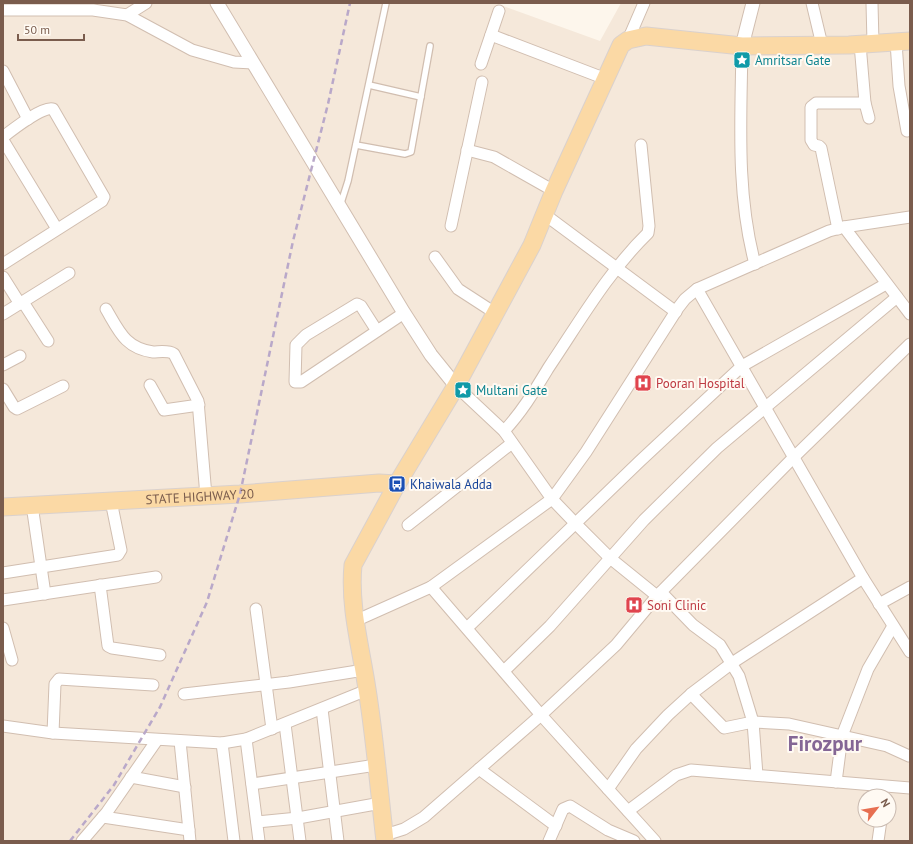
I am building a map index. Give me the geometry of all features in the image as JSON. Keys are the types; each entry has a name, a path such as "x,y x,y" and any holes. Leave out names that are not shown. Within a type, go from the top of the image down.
{"main road":[{"path":"385,838 367,690 355,621 352,578 353,565 397,484 456,386 532,245 554,191 621,45 628,40 646,36 742,46 903,42"},
{"name":"STATE HIGHWAY 20","path":"3,507 206,496 379,483 397,484"}],"street":[{"path":"3,10 131,9 146,3"},
{"path":"217,3 431,355 456,386 504,431 552,499 575,524 610,558 659,594 693,625 720,645 732,663 742,683 753,722 757,775"},
{"path":"628,40 644,3"},
{"path":"753,3 742,46 740,130 742,189 748,236 755,264"},
{"path":"812,3 822,45"},
{"path":"869,118 865,103 867,44 872,3"},
{"path":"131,9 192,50 234,62 253,63"},
{"path":"481,64 499,11"},
{"path":"491,35 606,79"},
{"path":"903,42 899,86 907,131"},
{"path":"3,71 28,119"},
{"path":"451,226 482,82"},
{"path":"865,103 816,103 811,108 811,140 814,145 821,148 841,228 910,314"},
{"path":"3,137 28,119 49,108 53,109 104,196 102,201 3,264"},
{"path":"3,140 57,229"},
{"path":"504,431 521,412 577,324 617,267 648,232 649,226 641,145"},
{"path":"467,150 494,157 554,191"},
{"path":"544,214 676,312"},
{"path":"355,621 431,587 552,499 586,452 676,312 685,299 697,289 841,228 910,217"},
{"path":"435,258 458,289 495,312"},
{"path":"3,314 69,273"},
{"path":"3,277 48,341"},
{"path":"466,628 742,366 886,284"},
{"path":"697,289 863,578 910,652"},
{"path":"504,671 550,626 644,520 717,448 765,406 897,297"},
{"path":"376,331 361,306 355,304 299,341 296,345 294,380 297,383 301,382 404,312"},
{"path":"106,309 125,340 132,346 153,352 173,353 196,396 199,405 206,496"},
{"path":"385,838 424,817 541,715 616,645 659,594 794,457 910,344"},
{"path":"3,365 20,356"},
{"path":"150,385 164,410 199,405"},
{"path":"3,389 14,407 17,408 63,386"},
{"path":"408,525 512,443"},
{"path":"3,573 41,566 118,556 121,550 111,501"},
{"path":"32,505 45,594"},
{"path":"3,600 156,577"},
{"path":"608,789 636,749 668,715 691,694 732,663 863,578"},
{"path":"100,585 108,646 112,648 160,655"},
{"path":"431,587 541,715 655,841"},
{"path":"879,604 910,587"},
{"path":"256,609 272,730"},
{"path":"836,782 842,736 868,669 893,626"},
{"path":"3,628 12,660"},
{"path":"184,694 266,685 364,670"},
{"path":"53,733 55,684 58,680 153,686"},
{"path":"3,726 53,733 222,743 246,740 367,690"},
{"path":"691,694 722,727 729,728 753,722 789,724 887,746 909,756"},
{"path":"322,709 338,841"},
{"path":"285,724 300,841"},
{"path":"82,841 103,817 157,740"},
{"path":"246,740 259,841"},
{"path":"103,817 190,836 180,741"},
{"path":"222,743 234,841"},
{"path":"252,784 376,765"},
{"path":"479,769 556,826"},
{"path":"628,811 681,772 698,770 836,782 868,788"},
{"path":"131,778 185,786"},
{"path":"897,790 910,788"},
{"path":"256,822 298,818 381,803"},
{"path":"549,841 563,809 570,806 608,830 635,841 643,828"},
{"path":"877,841 879,828"}],"lane":[{"path":"340,206 356,145 386,3"},
{"path":"356,145 405,154 410,153 430,46"},
{"path":"369,85 421,97"}],"shaded area":[{"path":"3,3 495,3 600,41 621,3 910,3 910,841 3,841"}],"railway":[{"path":"70,841 114,785 160,707 207,602 240,494 293,241 328,104 350,3"}],"place":[{"name":"Amritsar Gate","path":"742,60"},
{"name":"Pooran Hospital","path":"643,383"},
{"name":"Multani Gate","path":"463,390"},
{"name":"Khaiwala Adda","path":"397,484"},
{"name":"Soni Clinic","path":"634,605"}],"district":[{"name":"Firozpur","path":"825,743"}]}
